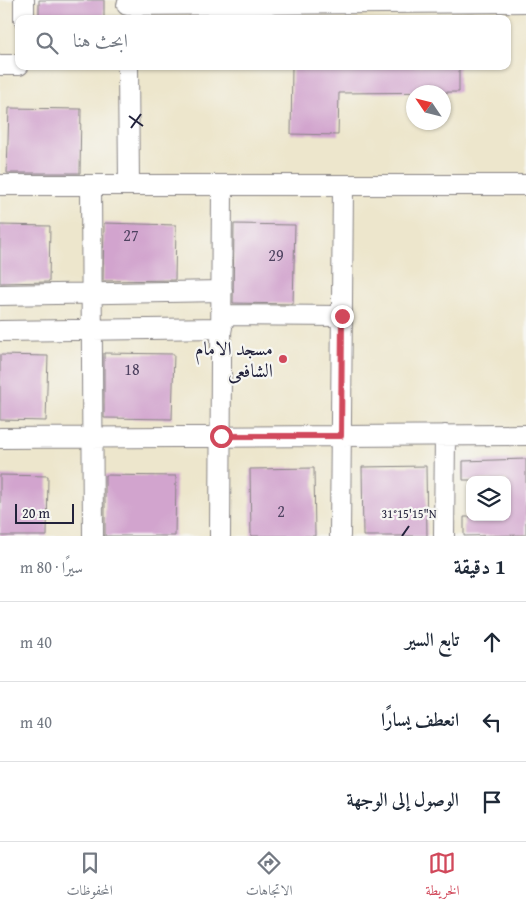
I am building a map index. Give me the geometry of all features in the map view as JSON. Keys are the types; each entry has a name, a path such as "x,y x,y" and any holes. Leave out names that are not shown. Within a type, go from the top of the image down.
{"street":[{"path":"24,0 24,15"},
{"path":"127,8 245,2 526,2"},
{"path":"0,65 15,65"},
{"path":"128,70 129,185"},
{"path":"0,185 526,185"},
{"path":"91,185 93,536"},
{"path":"220,536 222,185"},
{"path":"340,536 343,185"},
{"path":"0,295 222,291"},
{"path":"0,331 92,330 342,316"},
{"path":"444,435 444,536"},
{"path":"0,438 526,435"}],"building":[{"path":"39,0 104,0 104,15 39,15"},
{"path":"292,70 459,70 459,92 451,92 451,85 406,85 406,92 339,93 338,135 291,134"},
{"path":"9,108 81,109 80,173 7,173"},
{"path":"104,223 176,225 175,280 103,281"},
{"path":"234,224 295,225 293,304 233,303"},
{"path":"0,225 50,226 49,282 0,283"},
{"path":"104,353 174,354 172,419 104,418"},
{"path":"0,355 48,356 46,421 0,420"},
{"path":"526,459 526,535 464,536 464,517 466,517 466,521 511,521 511,476 466,476 466,480 463,480 463,461"},
{"path":"426,466 427,536 363,536 362,467"},
{"path":"314,468 315,536 251,536 250,469"},
{"path":"0,475 48,476 47,536 0,536"},
{"path":"105,475 176,476 175,536 105,536"}],"place":[{"name":"مسجد الامام الشافعى","path":"283,359"}],"route":[{"path":"221,436 341,436 342,316"}]}
